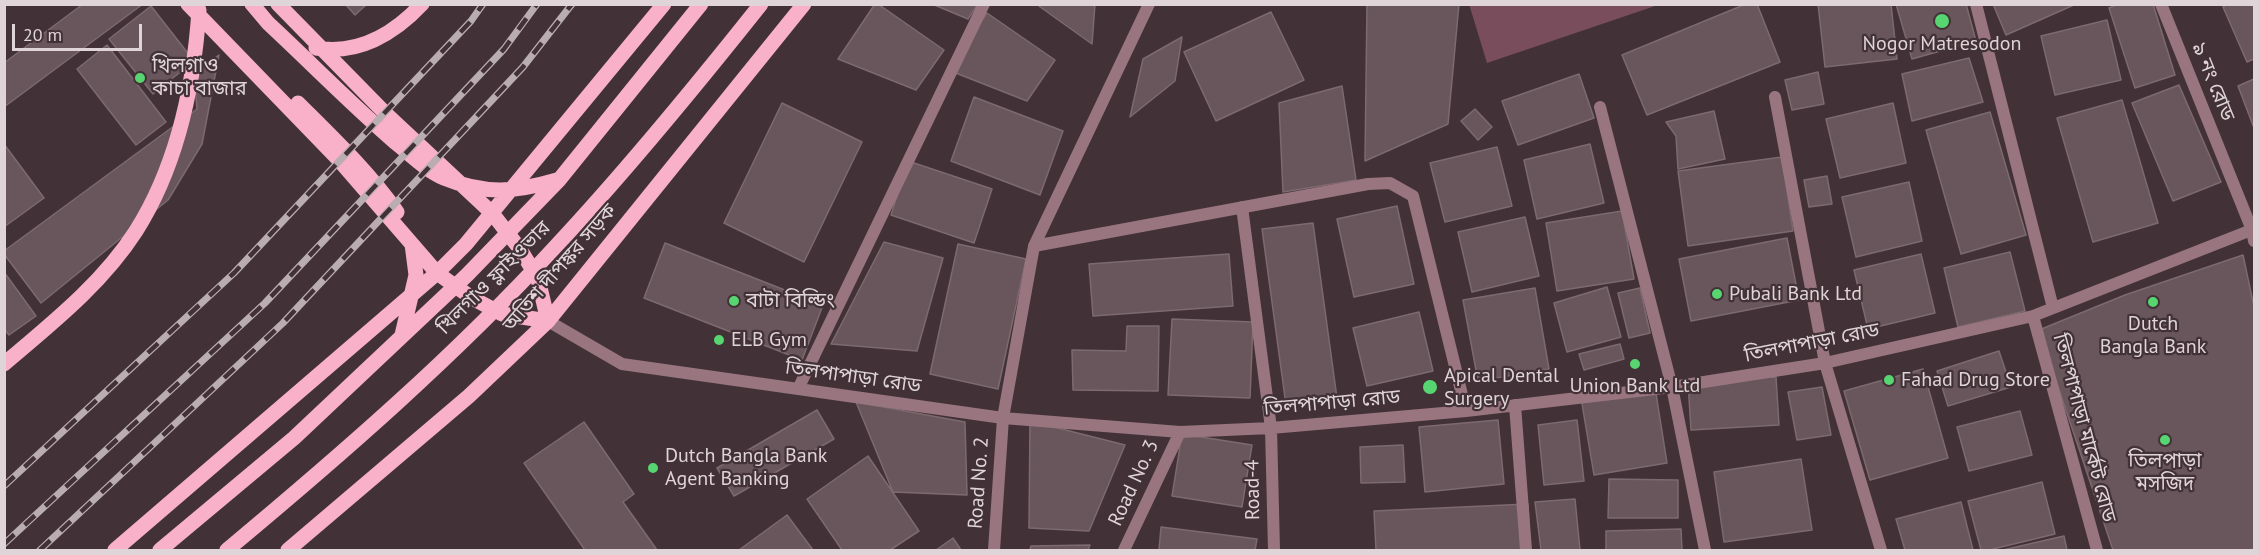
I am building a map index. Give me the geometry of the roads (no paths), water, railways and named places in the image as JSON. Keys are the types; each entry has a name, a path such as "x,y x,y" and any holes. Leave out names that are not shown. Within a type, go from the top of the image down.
{"main road":[{"path":"252,4 268,24 384,132 443,178 478,188 500,191 524,190 559,180"},
{"path":"194,5 340,160 437,273 472,298 502,314 548,321 538,279 520,249 492,213 385,113 278,4"},
{"path":"268,24 299,43 331,50 375,40 405,23 422,4"},
{"path":"115,550 437,273 466,244 664,4"},
{"name":"খিলগাও ফ্লাইওভার","path":"160,550 294,438 467,275 559,180 701,4"},
{"name":"খিলগাও ফ্লাইওভার","path":"227,550 392,406 514,291 557,246 677,108 761,4"},
{"name":"অতিশ দীপঙ্কর সড়ক","path":"288,550 469,396 548,321 804,4"},
{"path":"4,364 80,298 108,268 136,231 157,190 176,143 196,54 194,5"},
{"name":"খিলগাও ফ্লাইওভার","path":"194,5 263,68 351,157 383,192 406,225 414,254 416,275 401,338"}],"street":[{"path":"798,389 984,4"},
{"name":"Road No. 2","path":"994,550 1003,418 1034,246 1149,4"},
{"path":"1976,4 2053,308"},
{"name":"৯ নং রোড","path":"2161,4 2254,234"},
{"path":"1775,97 1826,363 1881,550"},
{"path":"1600,107 1672,387 1705,550"},
{"path":"1034,246 1368,184 1390,183 1413,196 1466,411"},
{"name":"Road-4","path":"1242,207 1271,428 1274,550"},
{"name":"তিলপাপাড়া রোড","path":"548,321 622,364 1003,418 1180,432 1271,428 1466,411 1672,387 1826,363 2033,316 2254,234"},
{"name":"তিলপাপাড়া মার্কেট রোড","path":"2033,316 2097,550"},
{"path":"1515,405 1526,550"},
{"name":"Road No. 3","path":"1124,550 1180,432"}],"railway":[{"path":"4,486 234,273 471,21 483,4"},
{"path":"4,544 265,303 504,49 537,4"},
{"path":"40,550 283,323 523,67 572,4"}],"place":[{"name":"Nogor Matresodon","path":"1942,21"},
{"name":"খিলগাও কাচা বাজার","path":"140,78"},
{"name":"Pubali Bank Ltd","path":"1717,294"},
{"name":"বাটা বিল্ডিং","path":"734,301"},
{"name":"Dutch Bangla Bank","path":"2153,302"},
{"name":"ELB Gym","path":"719,340"},
{"name":"Union Bank Ltd","path":"1635,364"},
{"name":"Fahad Drug Store","path":"1889,380"},
{"name":"Apical Dental Surgery","path":"1430,387"},
{"name":"তিলপাড়া মসজিদ","path":"2165,440"},
{"name":"Dutch Bangla Bank Agent Banking","path":"653,468"}]}
